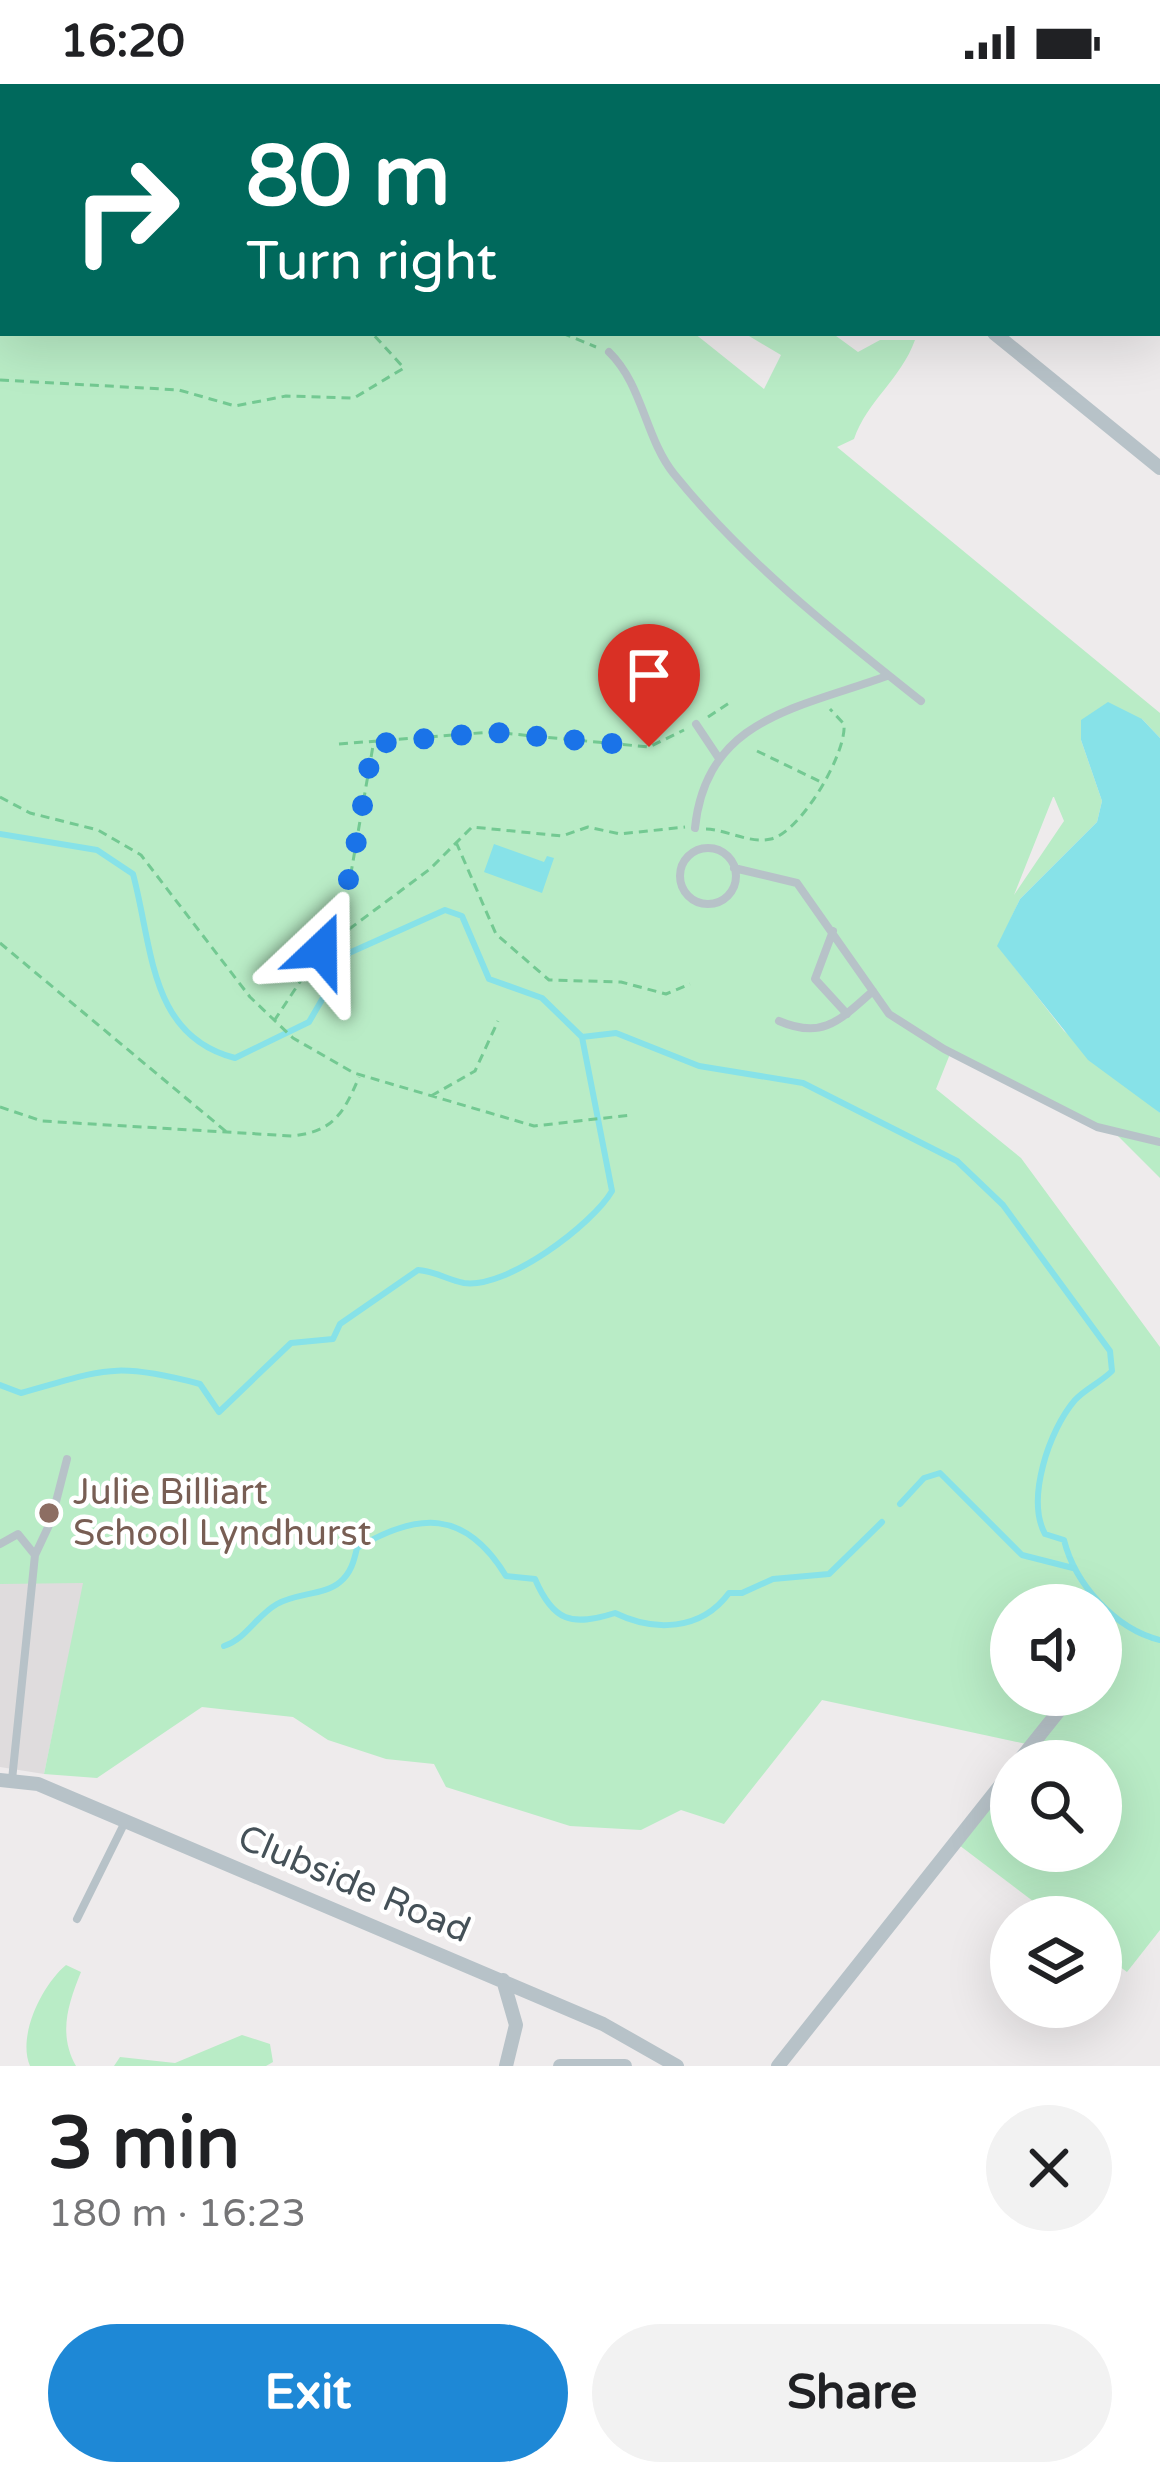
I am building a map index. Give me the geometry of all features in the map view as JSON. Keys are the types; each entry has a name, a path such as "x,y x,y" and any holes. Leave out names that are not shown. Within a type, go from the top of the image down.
{"street":[{"path":"998,336 1160,468"},
{"path":"1036,1740 1055,1716"},
{"name":"Clubside Road","path":"6,1780 38,1784 502,1980 604,2024 677,2066"},
{"path":"778,2066 990,1798"},
{"path":"502,1980 516,2026 506,2066"},
{"path":"560,2066 626,2066"}],"lane":[{"path":"609,352 625,368 656,446 680,481 814,616 921,701"},
{"path":"695,828 698,794 718,757 765,719 889,676"},
{"path":"696,724 718,757"},
{"path":"734,868 733,890 719,902 701,904 681,886 685,860 700,849 718,850 734,868 796,883 889,1015 944,1049 1097,1127 1160,1142"},
{"path":"833,930 815,979 848,1013"},
{"path":"779,1021 816,1032 873,991"},
{"path":"6,1780 34,1555 51,1521 68,1459"},
{"path":"0,1544 18,1534 34,1555"},
{"path":"77,1919 126,1821"}],"path":[{"path":"0,380 179,390 235,406 286,396 355,398 404,368 375,336"},
{"path":"569,336 609,352"},
{"path":"339,744 491,732 649,747 732,701"},
{"path":"321,950 430,869 454,841 482,825 518,836 542,830 562,836 588,827 620,834 667,826 760,841 780,836 823,783 845,739 844,724 819,701"},
{"path":"274,1021 321,950 351,873 373,744"},
{"path":"757,751 823,783"},
{"path":"0,796 30,813 98,830 140,855 213,952 274,1021 293,1038 359,1075 534,1126 632,1114"},
{"path":"454,841 463,849 496,934 549,980 621,982 666,994 691,984"},
{"path":"0,943 229,1134"},
{"path":"431,1096 475,1071 497,1021"},
{"path":"0,1107 42,1121 229,1134 318,1133 345,1110 359,1075"}],"shaded area":[{"name":"Julie Billiart School Lyndhurst","path":"0,1389 117,1426 44,1774 0,1767"}],"green space":[{"path":"0,336 698,336 764,389 781,355 749,336 836,336 858,352 880,340 915,340 854,439 837,447 1160,713 1160,738 1142,719 1081,740 1102,801 1097,822 1020,899 998,946 1064,1031 1160,1113 1160,1178 1113,1131 950,1054 936,1089 1021,1158 1160,1347 1160,1930 1127,1972 1122,1968 1122,1896 1026,1896 995,1872 1122,1872 1122,1740 1008,1740 822,1700 724,1824 681,1810 641,1830 570,1826 446,1787 434,1764 386,1759 328,1740 293,1717 202,1707 97,1778 44,1774 83,1583 0,1584","holes":["1053,797 1064,821 1014,895"]},
{"path":"990,1798 990,1869 955,1842"},
{"path":"66,1965 81,1972 66,2031 76,2066 30,2066 29,2026 48,1985"},
{"path":"242,2035 270,2044 273,2062 266,2066 114,2066 120,2057 175,2063"}],"water":[{"path":"1108,702 1142,719 1160,738 1160,1113 1088,1060 997,946 1020,899 1097,822 1102,801 1081,740 1081,720"},
{"path":"494,844 544,862 547,856 554,858 542,893 484,872"}],"waterway":[{"path":"0,834 97,850 133,874 151,959 170,1010 207,1047 235,1058 309,1022 349,953 445,910 462,916 489,979 542,998 582,1037"},
{"path":"0,1385 21,1393 91,1374 147,1372 200,1384 219,1412 291,1343 333,1339 340,1324 418,1270 464,1283 482,1282 547,1252 586,1221 612,1191 582,1037 616,1033 699,1066 803,1083 957,1161 1003,1205 1110,1351 1112,1371 1075,1400 1049,1446 1038,1503 1045,1534 1064,1540 1077,1573 1113,1615 1160,1640"},
{"path":"900,1504 924,1478 940,1473 1022,1555 1073,1568"},
{"path":"224,1646 277,1604 340,1582 357,1548 420,1523 439,1523 474,1538 506,1576 535,1579 549,1604 565,1617 586,1620 615,1613 661,1625 691,1621 718,1606 729,1593 742,1593 773,1579 829,1574 882,1522"}],"place":[{"name":"Julie Billiart School Lyndhurst","path":"49,1513"}],"route":[{"path":"321,950 351,873 373,744 491,732 649,747"}]}
